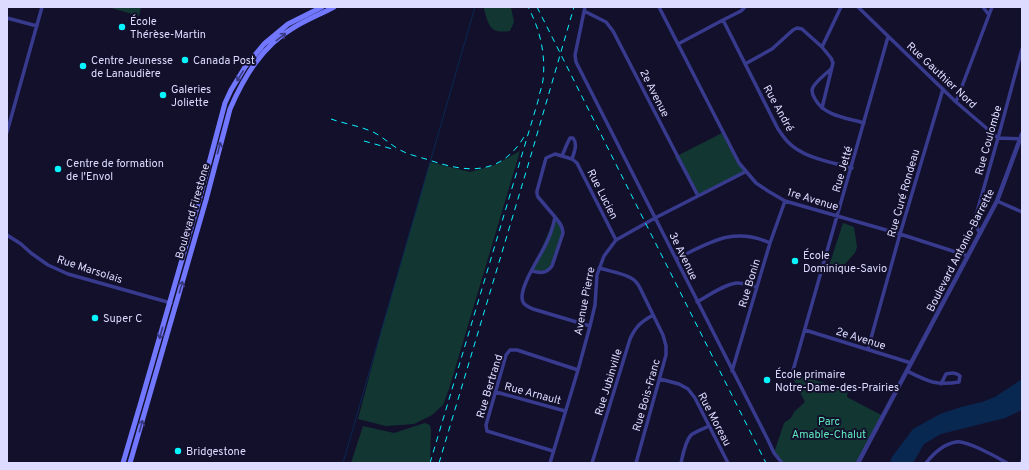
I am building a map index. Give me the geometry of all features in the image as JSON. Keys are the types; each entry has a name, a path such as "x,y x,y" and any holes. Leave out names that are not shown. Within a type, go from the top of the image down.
{"main road":[{"name":"Boulevard Firestone","path":"122,463 170,303 225,103 245,67 264,44 288,24 322,7"},
{"name":"Boulevard Firestone","path":"130,463 206,200 230,109 241,85 251,69 265,51 277,39 293,28 334,7"}],"street":[{"path":"7,132 42,7"},
{"name":"1re Avenue","path":"659,7 739,163 756,183 768,192 785,201 900,234 968,256"},
{"path":"678,44 746,7"},
{"path":"822,47 841,7"},
{"name":"Rue Gauthier Nord","path":"858,7 956,102 998,138"},
{"path":"983,7 989,15"},
{"path":"956,102 992,7"},
{"name":"3e Avenue","path":"585,9 575,55 576,62 774,453 782,463"},
{"name":"2e Avenue","path":"585,9 606,22 613,31 698,196"},
{"path":"7,18 37,26"},
{"name":"Rue André","path":"723,20 778,129 788,142 800,151 821,160 852,168"},
{"path":"745,64 772,49 793,30 797,28 802,29 822,47 831,58 832,68 822,108"},
{"name":"Rue Jetté","path":"792,374 852,168 888,37"},
{"name":"Rue Coulombe","path":"980,234 975,223 975,219 1022,49"},
{"path":"832,68 814,86 812,90 813,96 822,108 831,113 864,123"},
{"name":"Rue Curé Rondeau","path":"868,349 943,89"},
{"name":"Boulevard Antonio-Barrette","path":"858,463 998,201 1022,134"},
{"path":"532,271 542,273 549,270 552,266 563,233 562,226 538,197 537,190 546,158 554,154 572,159 576,143 573,138 568,140 562,156"},
{"path":"998,138 1021,139"},
{"name":"Rue Lucien","path":"572,159 577,163 616,240"},
{"name":"Avenue Pierre","path":"550,463 590,326 595,305 596,283 599,268 604,256 616,240 655,218 746,172"},
{"name":"Rue Bonin","path":"732,371 770,244 785,201"},
{"path":"998,201 1022,212"},
{"path":"555,217 547,242 527,280 522,295 523,302 527,307 590,326"},
{"name":"Rue Marsolais","path":"7,235 48,265 68,274 176,304"},
{"path":"676,259 713,240 723,237 736,235 763,240 770,244"},
{"name":"Rue Bois-Franc","path":"599,268 633,279 640,288 653,314 663,335 666,346 666,355 636,463"},
{"path":"697,302 720,289 733,284 757,287"},
{"name":"Rue Jubinville","path":"592,463 630,339 641,322 653,314"},
{"name":"2e Avenue","path":"805,330 911,363"},
{"name":"Rue Bertrand","path":"553,451 487,431 486,425 506,355 510,350 517,350 578,370"},
{"path":"907,371 931,382 941,384 959,382 960,376 951,372 946,374 941,384"},
{"name":"Rue Moreau","path":"660,378 680,384 688,389 695,398 728,463"},
{"name":"Rue Arnault","path":"496,392 565,411"},
{"path":"681,463 688,439 709,426"},
{"path":"926,463 940,448 956,441 982,450 1007,463"}],"green space":[{"path":"108,7 141,7 139,16"},
{"path":"484,7 511,7 514,22 510,31 503,32 491,28 487,20"},
{"path":"724,132 745,172 698,196 675,157"},
{"path":"520,151 443,405 432,415 414,424 386,426 358,419 381,332 430,162 470,172 495,165"},
{"path":"555,217 563,229 552,266 546,272 532,271"},
{"path":"843,223 854,227 857,247 855,253 843,266 837,268 829,266"},
{"name":"Parc Amable-Chalut","path":"794,374 848,390 847,397 883,416 857,463 782,463 774,453 784,423 791,418 794,412 805,402 793,378"},
{"path":"425,423 430,425 431,431 430,463 351,463 363,426 394,433"}],"water":[{"path":"1022,379 1022,410 1005,418 941,434 924,444 913,463 890,463 892,457 913,429 940,414 995,397"}],"waterway":[{"path":"343,463 475,7"}],"railway":[{"path":"430,463 543,83 543,52 539,33 528,7"},
{"path":"537,7 766,463"},
{"path":"439,463 574,7"},
{"path":"331,119 370,131 407,153 443,164 469,169 493,165 504,159 515,150 524,137"},
{"path":"364,141 396,150"}],"place":[{"name":"École Thérèse-Martin","path":"122,27"},
{"name":"Canada Post","path":"185,60"},
{"name":"Centre Jeunesse de Lanaudière","path":"83,66"},
{"name":"Galeries Joliette","path":"163,95"},
{"name":"Centre de formation de l'Envol","path":"58,169"},
{"name":"École Dominique-Savio","path":"795,261"},
{"name":"Super C","path":"95,318"},
{"name":"École primaire Notre-Dame-des-Prairies","path":"767,380"},
{"name":"Bridgestone","path":"178,451"}]}
